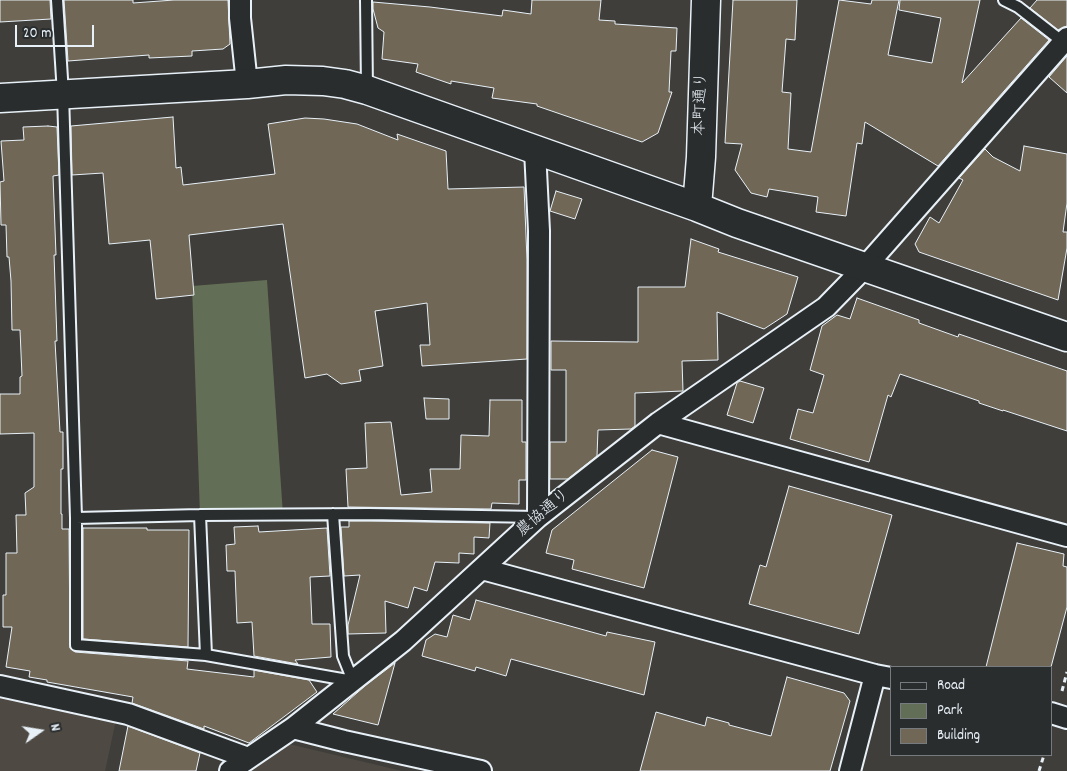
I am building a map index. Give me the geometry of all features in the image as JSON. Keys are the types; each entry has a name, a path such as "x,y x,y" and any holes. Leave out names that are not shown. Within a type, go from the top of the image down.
{"street":[{"path":"240,0 247,84"},
{"name":"本町通り","path":"696,208 701,157 706,0"},
{"name":"農協通り","path":"230,771 294,728 403,641 538,517 658,423 826,307 865,268 1065,40"},
{"path":"0,98 247,84 286,80 323,80 366,90 737,223 1067,337"},
{"path":"535,150 540,231 538,517"},
{"path":"658,423 1067,536"},
{"path":"482,569 883,676 850,771"},
{"path":"0,686 128,714 248,758"},
{"path":"1052,713 1067,718"},
{"path":"294,728 481,771"}],"lane":[{"path":"57,0 62,94 76,518 76,645 206,655 352,681 343,656 333,514"},
{"path":"366,0 366,90"},
{"path":"1004,0 1065,40"},
{"path":"76,518 333,514 538,517"},
{"path":"200,515 206,655"}],"path":[{"path":"1062,692 1067,672"},
{"path":"1039,771 1044,756"}],"shaded area":[{"path":"0,694 116,720 105,771 0,771"},
{"path":"289,744 402,771 251,771"}],"green space":[{"path":"267,280 283,515 200,515 192,286"}],"building":[{"path":"0,0 50,0 51,19 0,22"},
{"path":"64,0 133,0 133,3 174,0 228,0 230,44 223,49 192,51 192,56 149,58 149,55 68,61"},
{"path":"532,0 601,0 599,20 615,21 615,24 677,28 676,51 671,51 669,92 672,92 658,133 642,142 537,106 537,104 492,98 494,88 451,81 451,84 416,72 418,64 382,59 384,32 378,28 373,2 502,16 503,10 531,14"},
{"path":"733,0 797,0 795,40 786,39 782,92 791,93 788,149 811,152 839,0 871,4 872,0 899,0 888,55 932,63 941,18 899,10 900,0 980,0 962,83 1021,18 1049,40 938,166 865,122 862,144 857,143 846,216 816,212 818,197 769,189 767,197 751,193 735,170 742,144 725,143"},
{"path":"1037,0 1067,0 1067,26 1058,30 1030,8"},
{"path":"1067,56 1067,93 1049,77"},
{"path":"173,117 176,168 181,167 183,185 275,174 268,124 305,118 357,124 398,140 397,134 446,151 448,189 524,187 527,260 527,359 422,366 420,345 430,345 427,303 375,311 383,366 359,370 361,381 341,384 327,374 305,378 283,224 189,235 194,295 156,299 150,240 109,244 103,173 72,175 71,126"},
{"path":"23,127 57,127 59,175 53,176 56,255 54,255 57,341 55,341 60,432 63,432 63,469 61,469 62,529 69,529 70,648 75,652 188,661 187,669 254,677 254,670 309,680 317,692 249,743 204,726 204,729 132,703 133,697 47,682 47,680 29,677 30,671 6,667 12,627 3,627 3,595 6,595 6,553 17,553 16,515 26,515 25,493 34,487 34,433 0,434 0,394 20,394 20,377 22,376 20,330 12,330 11,281 9,257 7,257 6,225 1,225 0,182 4,181 1,141 24,140"},
{"path":"1024,146 1067,154 1067,203 1063,232 1067,232 1067,248 1058,300 919,252 915,244 930,217 939,223 963,180 959,178 985,149 993,157 1020,171"},
{"path":"556,191 582,199 575,219 550,211"},
{"path":"691,239 719,249 718,252 798,277 787,314 764,329 717,312 718,360 682,361 683,391 635,393 635,426 631,429 598,430 597,456 568,479 550,479 550,442 566,442 566,370 551,370 551,341 638,342 638,287 685,287"},
{"path":"857,298 919,320 919,323 958,337 959,334 1067,371 1067,431 979,403 979,401 900,374 891,397 888,395 869,462 790,439 798,409 813,413 824,375 810,370 822,326 837,315 850,319"},
{"path":"740,381 764,388 753,423 727,415 737,383"},
{"path":"424,398 449,399 449,419 426,419"},
{"path":"490,400 522,400 522,442 526,442 526,480 519,480 519,504 492,503 491,509 348,507 346,469 367,468 365,423 391,422 401,495 432,492 430,469 460,469 461,435 489,436"},
{"path":"652,450 678,457 644,588 572,569 574,560 546,553 552,530"},
{"path":"789,486 892,515 859,634 749,604 760,565 766,567"},
{"path":"349,521 490,523 489,538 474,537 474,554 459,553 459,563 435,562 427,591 414,587 408,608 385,601 386,633 348,634 348,625 360,575 344,576 341,527 349,527"},
{"path":"258,526 259,532 327,528 330,576 310,577 312,624 330,624 331,657 295,660 298,664 254,656 252,622 237,623 235,571 227,571 226,545 235,544 234,527"},
{"path":"83,528 189,530 188,647 83,639"},
{"path":"1017,543 1064,554 1063,566 1067,567 1067,607 1051,666 986,666"},
{"path":"476,600 606,636 607,632 655,642 644,695 511,659 506,676 476,667 475,671 422,656 426,640 435,634 447,637 453,615 470,620"},
{"path":"395,663 378,725 333,714 366,685"},
{"path":"787,677 844,693 850,701 830,771 640,771 656,712 705,726 707,717 771,736"},
{"path":"128,726 200,753 196,771 119,771"}]}
